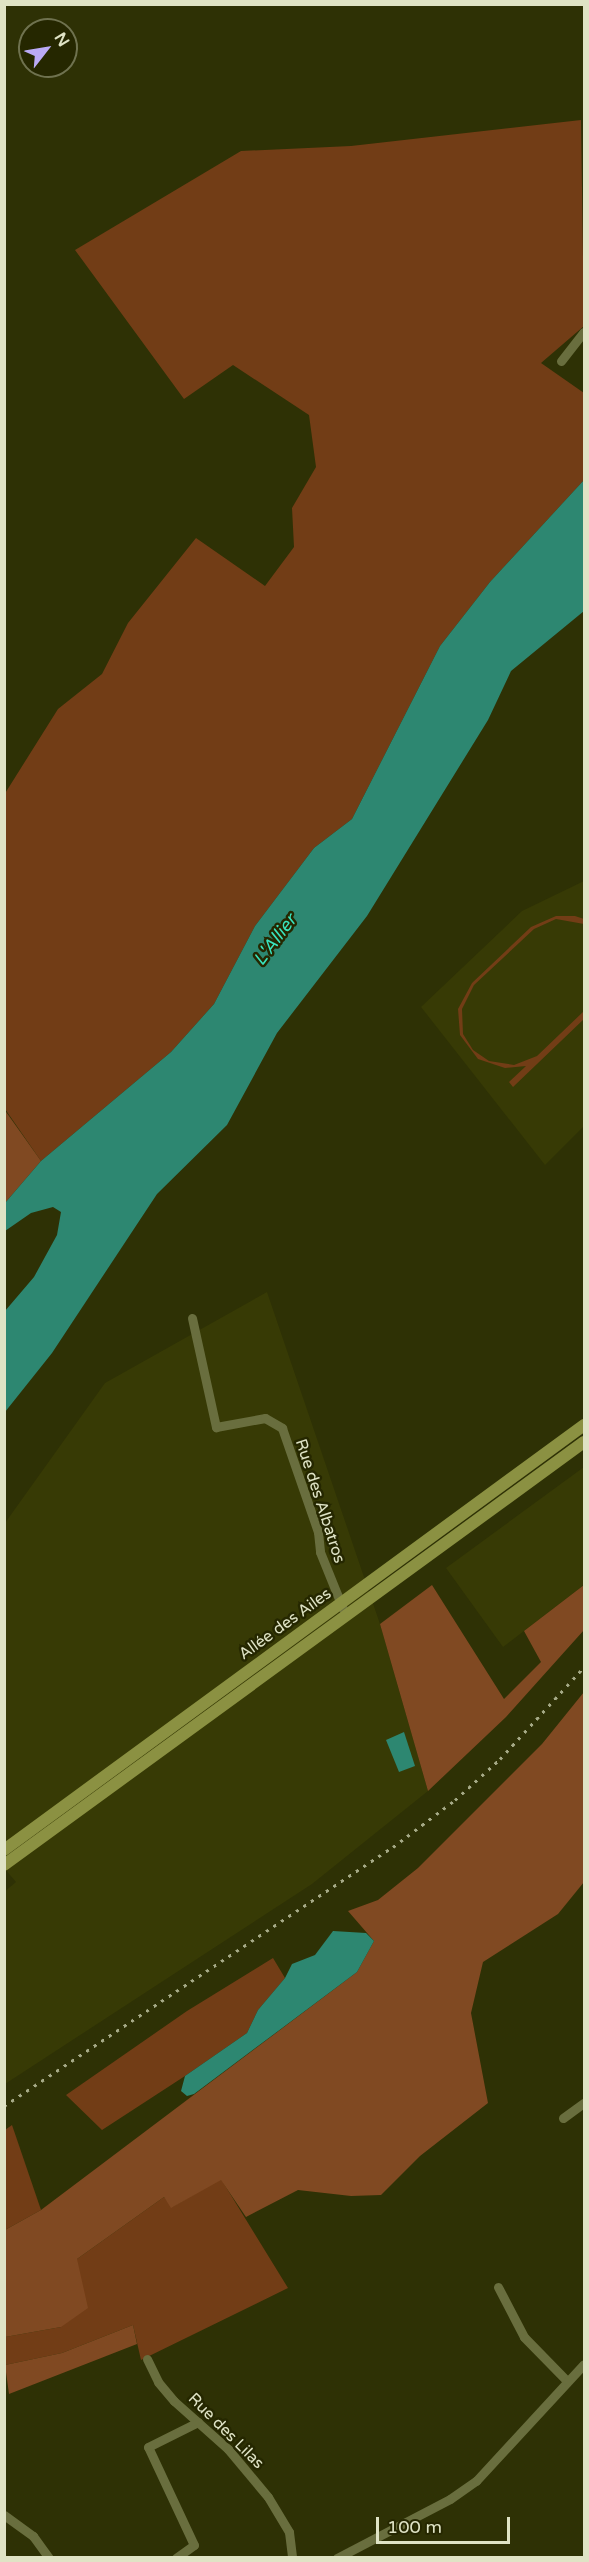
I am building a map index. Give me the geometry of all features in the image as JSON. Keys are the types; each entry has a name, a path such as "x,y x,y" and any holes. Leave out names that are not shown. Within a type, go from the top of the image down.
{"main road":[{"name":"Allée des Ailes","path":"6,1848 585,1425"},
{"name":"Allée des Ailes","path":"4,1865 585,1442"}],"street":[{"path":"561,361 585,332"},
{"name":"Rue des Albatros","path":"192,1318 216,1427 265,1418 282,1428 318,1532 320,1552 346,1617"},
{"path":"563,2118 585,2103"},
{"path":"498,2287 524,2337 567,2380"},
{"name":"Rue des Lilas","path":"147,2359 158,2382 228,2449 268,2497 289,2532 292,2558"},
{"path":"337,2558 450,2499 483,2475 567,2380 585,2364"},
{"path":"176,2558 194,2545 148,2447 198,2422"},
{"path":"4,2515 33,2536 49,2558"},
{"path":"4,2528 16,2523"}],"shaded area":[{"path":"581,120 584,326 541,363 584,393 584,480 490,582 440,646 352,819 314,848 255,926 214,1004 171,1052 41,1161 5,1109 4,795 58,709 102,674 128,623 196,538 265,586 294,547 292,508 316,467 309,415 233,365 184,399 75,250 241,151 351,146"},
{"path":"584,881 584,1126 545,1165 421,1007 522,911"},
{"path":"556,916 575,916 584,919 584,924 556,919 534,929 474,985 462,1009 463,1034 473,1050 489,1061 514,1065 537,1056 584,1011 584,1019 513,1087 509,1082 526,1066 505,1068 478,1059 460,1035 458,1009 472,983 531,927"},
{"path":"4,1109 41,1161 5,1203 4,1203"},
{"path":"267,1292 380,1624 428,1791 312,1884 5,2084 4,1892 16,1882 4,1868 5,1523 105,1383"},
{"path":"584,1467 584,1585 503,1647 446,1568"},
{"path":"432,1585 504,1699 541,1662 524,1631 584,1585 584,1630 506,1717 428,1791 380,1624"},
{"path":"584,1692 584,1882 558,1914 483,1962 471,2013 488,2103 420,2156 381,2195 351,2196 298,2190 246,2217 221,2180 171,2208 164,2197 77,2259 88,2308 61,2327 5,2337 5,2230 41,2210 357,1972 374,1941 348,1911 378,1900 418,1868 542,1744"},
{"path":"273,1958 285,1978 258,2010 247,2033 185,2076 102,2130 66,2095 187,2011"},
{"path":"12,2125 41,2210 5,2230 5,2130"},
{"path":"221,2179 288,2288 141,2360 133,2325 62,2353 5,2365 5,2337 61,2327 77,2259 164,2197 172,2207"},
{"path":"133,2325 137,2344 9,2394 5,2365 62,2353"}],"water":[{"name":"L'Allier","path":"584,480 584,611 511,671 488,720 367,916 277,1033 227,1125 157,1194 52,1353 5,1412 5,1311 34,1277 57,1235 61,1212 53,1207 31,1213 5,1231 5,1203 41,1161 171,1052 214,1004 255,926 314,848 352,819 440,646 490,582"},
{"path":"404,1732 415,1766 399,1772 386,1740"},
{"path":"333,1931 366,1933 374,1941 357,1972 194,2094 187,2096 181,2091 185,2076 247,2033 258,2010 285,1978 292,1964 315,1955"}],"railway":[{"path":"4,2106 393,1847 455,1800 500,1759 584,1667"}]}
